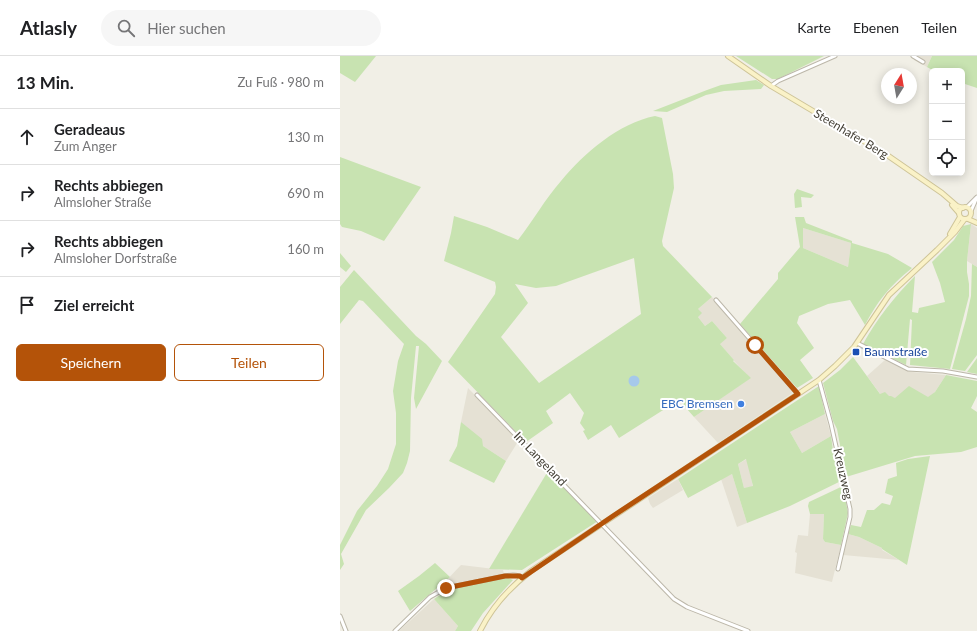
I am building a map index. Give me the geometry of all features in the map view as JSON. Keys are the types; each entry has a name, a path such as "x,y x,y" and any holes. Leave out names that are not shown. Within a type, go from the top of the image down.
{"street":[{"name":"Steenhafer Berg","path":"728,56 771,86 887,155 958,206 965,207 977,222"},
{"path":"771,86 835,56"},
{"path":"913,56 923,62"},
{"name":"Steenhafer Berg","path":"930,185 956,208 963,217"},
{"path":"977,197 960,210 963,217 977,222"},
{"path":"480,631 495,606 522,578 602,523 819,380 848,354 890,295 946,241 963,217 971,213 977,197"},
{"path":"716,300 798,394"},
{"path":"857,343 908,368 977,376"},
{"name":"Kreuzweg","path":"819,380 831,424 850,509 850,517 838,568"},
{"name":"Im Langeland","path":"478,395 674,599 687,607 748,631"},
{"path":"395,631 430,597 446,588 505,576 513,575 520,576 522,578"},
{"path":"340,616 346,631"}],"shaded area":[{"path":"915,56 932,56 927,67 914,60"},
{"path":"971,224 977,228 977,267 967,261"},
{"path":"803,228 851,243 848,267 803,248"},
{"path":"712,297 794,392 718,443 694,417 750,378 719,343 727,338 712,321 705,326 698,317 698,309"},
{"path":"885,360 912,372 946,375 935,392 928,398 895,398 881,395 867,376"},
{"path":"468,388 519,440 506,461 483,446 461,422"},
{"path":"825,414 831,436 802,453 790,432"},
{"path":"747,459 753,487 744,488 738,464"},
{"path":"732,474 747,523 737,527 721,479"},
{"path":"678,479 683,490 653,508 648,498"},
{"path":"810,514 824,514 823,539 825,542 841,545 832,582 795,573 797,553 795,552 798,535 808,536"},
{"path":"848,534 859,537 882,548 882,550 899,560 843,555"},
{"path":"461,565 503,570 504,574 444,586 444,583"},
{"path":"434,599 458,626 455,631 399,631"}],"green space":[{"path":"340,56 376,56 355,82 340,73"},
{"path":"736,56 824,56 778,79 772,79"},
{"path":"932,56 977,56 977,88 965,84 965,68 927,67"},
{"path":"756,80 764,85 761,89 724,91 706,95 667,112 653,111 721,85"},
{"path":"655,116 662,118 673,174 674,188 662,241 663,246 712,297 698,309 702,313 698,317 705,326 712,321 727,338 720,344 734,360 733,361 751,378 694,417 679,400 619,438 611,425 588,440 583,431 585,430 580,423 584,413 570,393 546,411 553,423 526,442 448,362 495,294 496,287 495,282 444,261 454,216 487,227 518,240 555,188 580,160 616,132 628,125","holes":["634,258 641,314 539,383 501,337 528,303 515,284 536,288 556,286"]},
{"path":"340,157 421,187 384,241 361,231 342,227 340,224"},
{"path":"797,189 814,195 811,198 801,197 802,207 795,208 794,194"},
{"path":"795,217 804,217 806,223 852,241 852,243 888,254 912,268 885,294 865,325 850,300 828,304 799,316 797,323 814,348 800,360 813,378 797,388 740,324 778,279 778,273 800,247","holes":["803,228 851,243 848,267 803,248"]},
{"path":"971,224 967,261 969,296 950,369 910,365 912,320 910,319 906,365 863,344 886,308 915,276 912,312 918,313 919,308 945,302 932,262 954,240 963,226"},
{"path":"340,253 351,266 346,272 340,267"},
{"path":"972,264 977,267 977,355 965,371 952,369 971,296"},
{"path":"354,270 416,336 442,361 416,409 414,398 419,346 416,346 411,398 410,451 407,463 403,473 366,510 341,554 344,564 340,570 340,545 357,511 377,486 388,469 396,444 396,413 393,391 398,361 404,344 363,301 359,300 340,324 340,287"},
{"path":"853,357 880,394 885,392 889,396 895,398 909,386 928,397 935,392 946,375 977,381 977,396 971,408 977,412 977,447 961,452 915,456 846,477 837,429 833,421 823,383 840,370"},
{"path":"977,358 977,374 967,372"},
{"path":"819,386 825,414 790,432 802,453 831,436 841,481 790,506 747,523 732,474 688,498 678,479","holes":["746,459 753,486 744,488 738,464"]},
{"path":"461,422 482,439 483,446 506,461 494,483 449,461 457,446"},
{"path":"930,456 907,565 882,548 859,537 848,534 851,525 861,527 867,510 874,510 882,503 890,505 893,496 885,493 888,479 897,476 896,463 908,459"},
{"path":"548,471 598,521 522,570 489,569"},
{"path":"843,486 848,513 841,545 825,542 823,539 824,514 810,514 808,506 809,502"},
{"path":"435,563 450,577 410,611 398,591"},
{"path":"508,578 513,580 483,613 471,631 455,631 458,626 434,599 460,587"}],"water":[{"path":"632,376 636,376 638,377 638,385 632,386 629,383 629,379"}],"waterway":[{"path":"861,348 881,357"},
{"path":"887,360 897,365"}],"place":[{"name":"Baumstraße","path":"856,352"},
{"name":"EBC Bremsen","path":"741,404"}],"route":[{"path":"446,588 505,576 513,575 520,576 522,578 798,394 755,345"}]}
